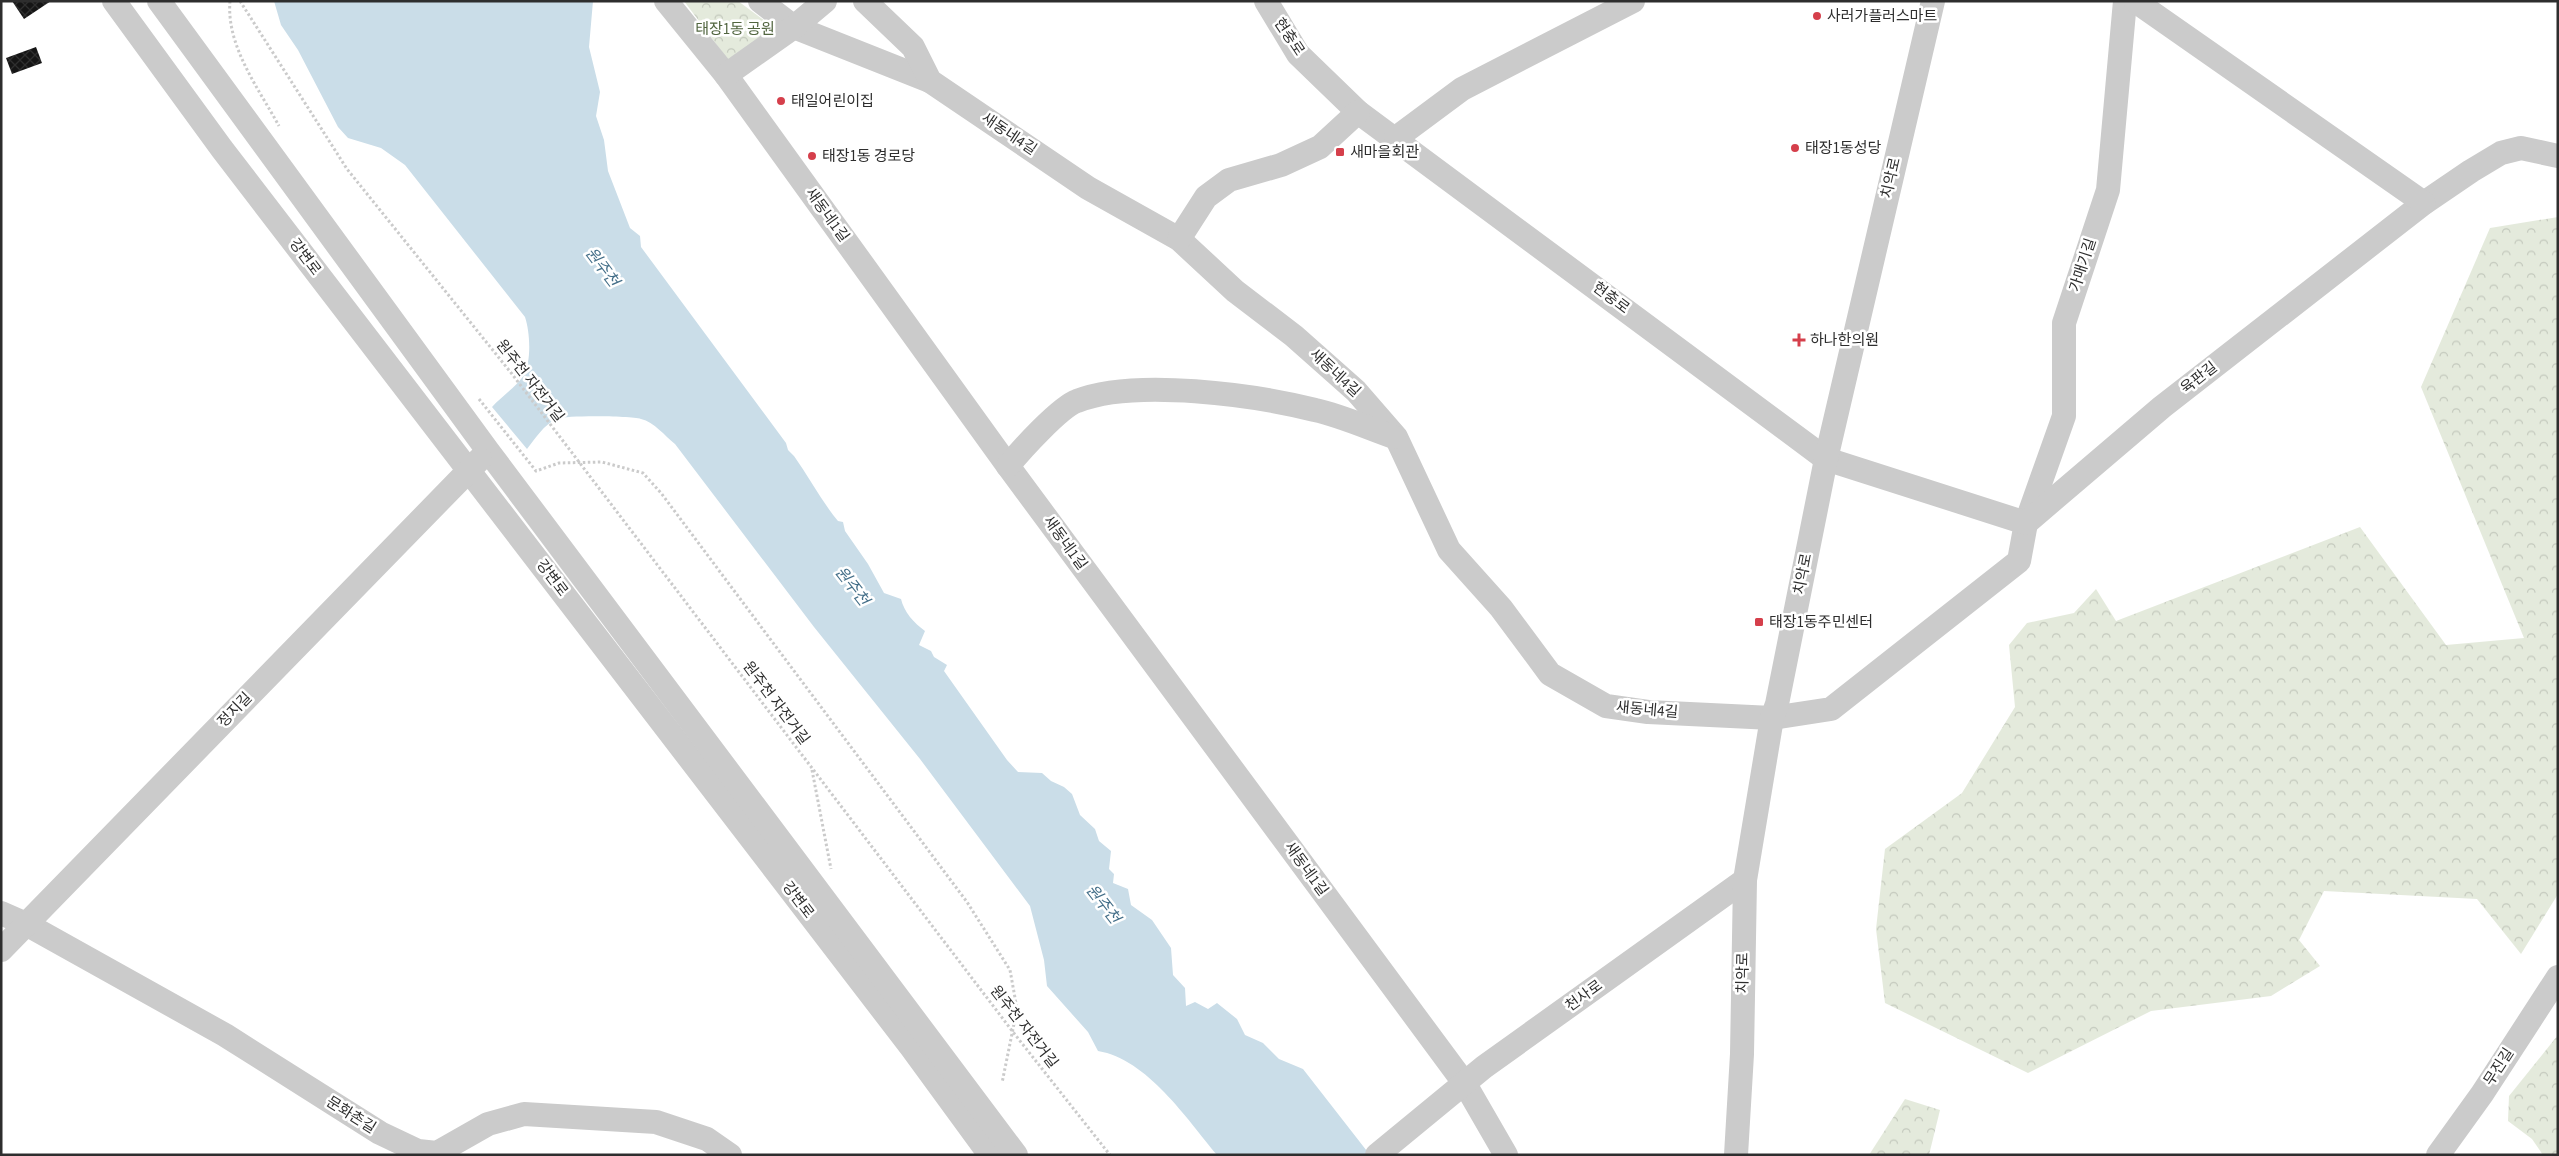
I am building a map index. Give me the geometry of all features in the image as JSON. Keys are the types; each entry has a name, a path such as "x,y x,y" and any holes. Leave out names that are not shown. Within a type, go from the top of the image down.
{"street":[{"name":"강변로","path":"114,1 222,149 911,1047 990,1155"},
{"name":"강변로","path":"159,1 488,451 1016,1155"},
{"name":"새동네1길","path":"666,1 726,75 1008,466 1465,1084 1506,1155"},
{"path":"760,1 794,27 930,81"},
{"path":"726,75 794,27 825,1"},
{"name":"새동네4길","path":"865,1 913,46 930,81 1088,188 1179,239 1235,291 1294,336 1356,390 1396,438 1449,550 1501,608 1550,674 1606,706 1648,712 1772,718"},
{"name":"현충로","path":"1266,1 1298,54 1358,112 1396,138 1826,459"},
{"path":"1396,138 1462,89 1633,1"},
{"name":"치악로","path":"1736,1155 1742,1054 1745,880 1772,718 1777,704 1826,459 1933,1"},
{"name":"가매기길","path":"1772,718 1831,709 2019,560 2026,524 2064,416 2064,323 2108,190 2125,1"},
{"path":"2135,1 2424,203"},
{"path":"1179,239 1206,197 1229,180 1281,165 1320,147 1358,112"},
{"name":"육판길","path":"2026,524 2162,407 2424,203 2501,153 2521,148 2558,156"},
{"path":"1008,466 1027,443 1076,401 1113,392 1169,390 1245,396 1316,410 1396,438"},
{"name":"정지길","path":"1,950 488,451"},
{"path":"1826,459 2026,524"},
{"name":"천사로","path":"1377,1155 1484,1067 1745,880"},
{"name":"문화촌길","path":"1,913 26,924 225,1035 380,1133 418,1151 437,1153 488,1124 524,1114 656,1122 706,1139 730,1155"},
{"name":"무진길","path":"2438,1155 2482,1094 2558,977"}],"path":[{"path":"230,1 229,16 240,54 281,130"},
{"name":"원주천 자전거길","path":"240,1 347,169 512,374 1013,1032 1110,1155"},
{"path":"474,392 536,471 559,463 602,462 643,473 661,493 967,902 1010,970 1017,1008 1002,1083"},
{"name":"원주천 자전거길","path":"812,769 831,869"}],"green space":[{"name":"태장1동 공원","path":"684,1 738,1 776,29 731,64"},
{"path":"2558,217 2558,894 2521,954 2477,899 2324,891 2299,940 2320,966 2271,996 2151,1011 2028,1073 1885,1003 1876,929 1885,849 1962,793 2015,707 2009,645 2027,623 2074,613 2096,589 2116,621 2360,527 2446,645 2524,638 2421,387 2490,228"},
{"path":"2558,1035 2558,1155 2543,1155 2532,1139 2508,1121 2509,1096"},
{"path":"1905,1099 1940,1110 1929,1155 1869,1155"}],"water":[{"name":"원주천","path":"274,1 593,1 589,47 600,92 596,116 604,140 608,171 630,228 640,236 641,247 786,443 788,450 794,456 832,514 838,521 843,522 845,531 868,564 884,593 901,599 910,617 925,631 919,645 931,651 934,657 947,665 944,671 1007,760 1018,772 1042,773 1072,794 1080,815 1095,829 1099,841 1111,851 1109,869 1114,874 1113,883 1128,889 1131,905 1152,920 1171,948 1173,975 1185,988 1186,1006 1195,1002 1208,1009 1217,1003 1237,1019 1245,1035 1263,1043 1279,1059 1303,1069 1370,1155 1217,1155 1179,1108 1149,1078 1116,1056 1098,1051 1088,1032 1047,986 1044,960 1030,906 920,759 814,627 675,444 655,426 641,419 585,416 552,421 540,432 527,449 492,407 516,384 526,370 529,347 525,317 405,165 381,148 348,138 338,127 298,50 281,25"}],"building":[{"path":"12,1 51,1 24,19"},
{"path":"36,47 42,63 12,74 6,58"}],"place":[{"name":"사러가플러스마트","path":"1817,16"},
{"name":"태일어린이집","path":"781,101"},
{"name":"태장1동성당","path":"1795,148"},
{"name":"새마을회관","path":"1340,152"},
{"name":"태장1동 경로당","path":"812,156"},
{"name":"하나한의원","path":"1799,340"},
{"name":"태장1동주민센터","path":"1759,622"}]}
